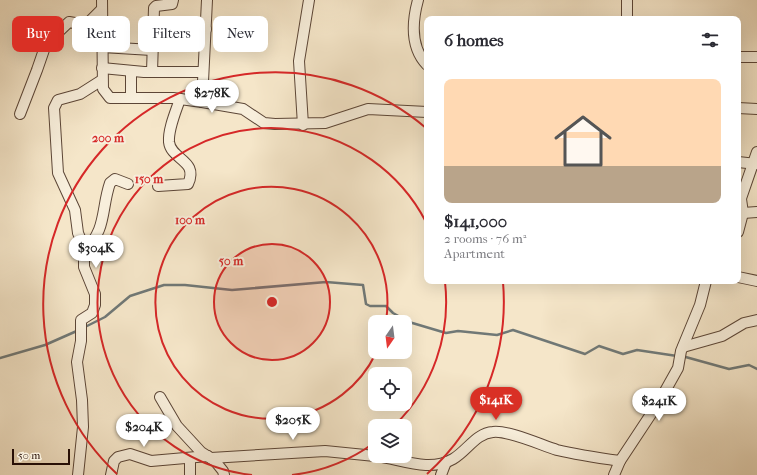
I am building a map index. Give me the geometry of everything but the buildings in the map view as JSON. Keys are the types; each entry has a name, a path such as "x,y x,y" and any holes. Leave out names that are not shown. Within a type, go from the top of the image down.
{"street":[{"path":"153,16 156,6 172,4 173,0"},
{"path":"202,102 207,0"},
{"path":"303,125 299,61 309,0"},
{"path":"418,0 413,18 414,38 420,58 424,61"},
{"path":"627,0 627,16"},
{"path":"102,4 102,16"},
{"path":"20,114 46,44 69,22 86,25 102,4"},
{"path":"102,52 103,89 110,98 131,97 180,99 202,102 243,109 267,124 303,125 331,122 368,109 424,112"},
{"path":"152,52 152,72"},
{"path":"741,57 757,57"},
{"path":"102,68 152,72 203,72"},
{"path":"131,97 132,71"},
{"path":"78,475 83,427 82,400 77,362 82,336 82,319 92,313 95,305 94,294 84,267 84,251 78,233 75,210 58,173 54,108 58,100 80,94 102,80"},
{"path":"158,186 184,186 188,184 190,180 189,167 186,162 173,153 169,141 180,99"},
{"path":"741,108 757,109"},
{"path":"757,152 755,164 741,200 757,212"},
{"path":"741,162 755,164"},
{"path":"84,251 93,241 102,224 110,182 115,179 128,184"},
{"path":"741,278 757,281"},
{"path":"614,475 620,461 659,402 678,368 681,353 700,305 705,284"},
{"path":"681,353 722,336 744,323 757,320"},
{"path":"160,397 177,426 201,452 210,457 220,466 224,475"},
{"path":"412,463 428,466 446,462 460,454 479,436 494,432 565,452 620,461"},
{"path":"111,475 114,461 124,455 130,454 151,461 325,451 368,455"},
{"path":"190,458 190,475"},
{"path":"441,475 446,462"}],"waterway":[{"path":"83,328 105,317 130,296 164,285 185,285 232,290 326,282 363,285 366,304 370,306 386,306 393,313 409,322 446,333 458,331 497,335 513,330 585,354 599,346 623,354 637,350 677,356"},
{"path":"0,358 45,345 79,330"},
{"path":"682,356 729,369 749,365 757,369"}]}
